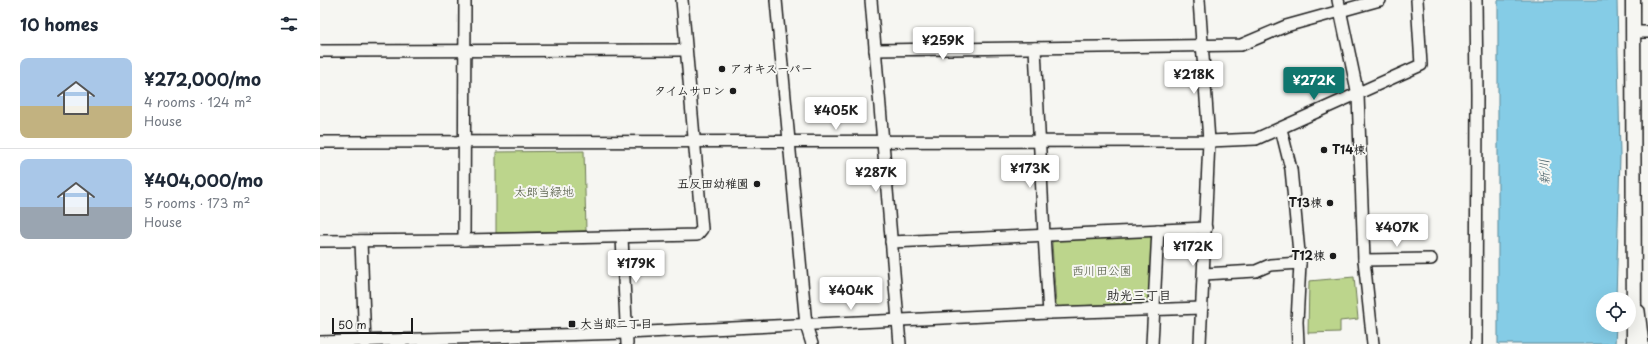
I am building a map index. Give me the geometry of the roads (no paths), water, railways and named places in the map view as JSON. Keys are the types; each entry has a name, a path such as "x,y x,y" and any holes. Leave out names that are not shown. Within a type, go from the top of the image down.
{"main road":[{"path":"1633,0 1641,32 1634,292"},
{"path":"1634,332 1634,344"}],"street":[{"path":"464,240 465,0"},
{"path":"320,241 464,240 697,235 702,229 682,0"},
{"path":"776,0 806,325 812,344"},
{"path":"871,0 900,344"},
{"path":"1199,0 1209,141 1200,344"},
{"path":"875,50 1241,45 1338,6 1380,0"},
{"path":"320,142 1040,142 1209,141 1256,139 1358,95 1421,65 1417,0"},
{"path":"1476,0 1476,344"},
{"path":"1338,6 1358,95 1364,260 1373,344"},
{"path":"1035,48 1049,313"},
{"path":"320,51 686,50"},
{"path":"1281,129 1291,169 1300,263 1298,344"},
{"path":"891,242 1206,228"},
{"path":"1152,344 1158,230"},
{"path":"622,237 626,338"},
{"path":"361,241 365,342"},
{"path":"1364,260 1431,259"},
{"path":"1204,274 1256,272 1270,265 1300,263"},
{"path":"1636,305 1639,310 1643,344"},
{"path":"320,342 626,338 806,325 1049,313 1202,308"}],"water":[{"name":"新川","path":"1498,0 1617,0 1620,156 1616,292 1596,292 1596,332 1616,332 1615,344 1498,344"}],"place":[{"name":"アオキスーパー","path":"722,69"},
{"name":"タイムサロン","path":"733,91"},
{"name":"T14棟","path":"1324,150"},
{"name":"五反田幼稚園","path":"757,184"},
{"name":"T13棟","path":"1330,203"},
{"name":"T12棟","path":"1333,256"},
{"name":"大当郎二丁目","path":"572,324"}],"district":[{"name":"助光三丁目","path":"1139,295"}],"park label":[{"name":"太郎当緑地","path":"544,192"},
{"name":"西川田公園","path":"1102,271"}]}
